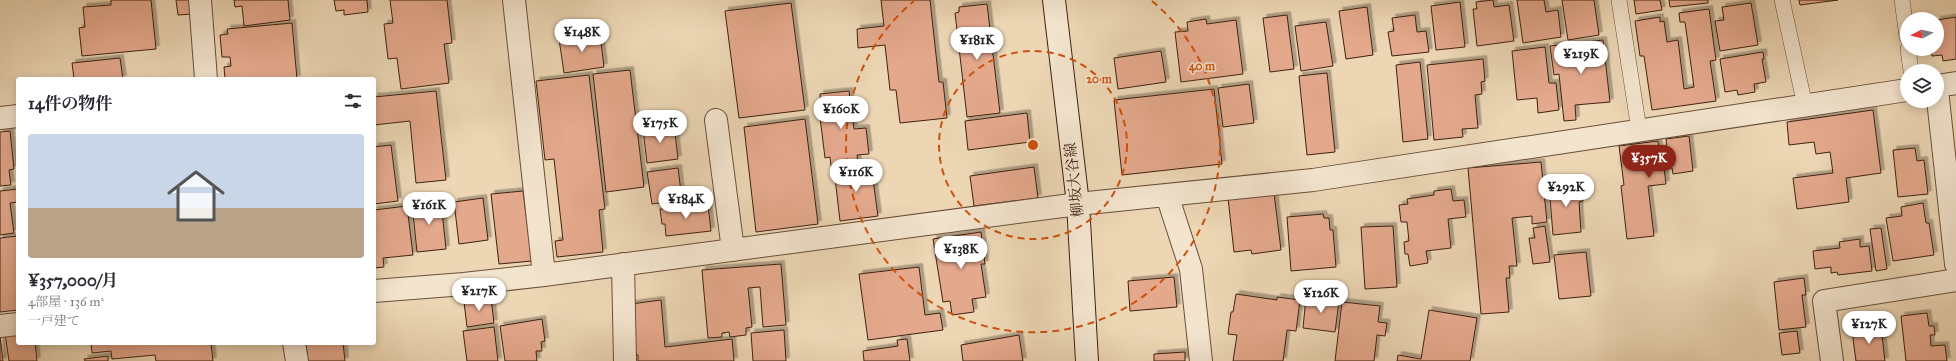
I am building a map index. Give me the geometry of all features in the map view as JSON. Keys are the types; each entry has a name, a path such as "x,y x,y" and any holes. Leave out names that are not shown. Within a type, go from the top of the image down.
{"street":[{"path":"200,0 206,77"},
{"path":"514,0 544,275"},
{"name":"柳坂大谷線","path":"1054,0 1078,204 1087,361"},
{"path":"1944,85 1956,83"},
{"path":"376,291 464,284 544,275 1078,204 1313,180 1900,91"},
{"path":"1939,108 1956,264"},
{"path":"0,118 16,116"},
{"path":"716,120 733,250"},
{"path":"1167,195 1191,269 1201,361"},
{"path":"623,264 625,361"},
{"path":"1832,361 1824,301 1956,280"},
{"path":"0,326 16,324"},
{"path":"294,345 297,361"}],"lane":[{"path":"1619,0 1639,130"},
{"path":"1782,0 1804,106"},
{"path":"1902,0 1904,12"}],"building":[{"path":"111,0 151,0 156,49 82,56 79,28 85,27 83,7 111,5"},
{"path":"176,0 191,0 192,14 178,15"},
{"path":"234,0 288,0 290,20 244,26 242,6 235,7"},
{"path":"334,0 367,0 368,12 344,15 344,10 336,11"},
{"path":"390,0 447,0 452,43 444,44 449,83 401,89 397,58 388,59 384,24 393,23"},
{"path":"881,0 930,0 939,82 943,82 947,118 900,123 896,90 890,90 885,45 858,48 857,29 884,26"},
{"path":"1493,0 1494,7 1509,5 1514,41 1477,46 1473,9 1477,9 1476,2"},
{"path":"1517,0 1544,0 1546,12 1558,10 1561,37 1523,43"},
{"path":"1562,0 1594,0 1599,35 1568,40"},
{"path":"1634,0 1660,0 1662,10 1636,14"},
{"path":"1669,0 1708,0 1708,3 1670,7"},
{"path":"1799,0 1838,0 1800,5"},
{"path":"1460,2 1465,47 1436,50 1431,6"},
{"path":"791,3 805,110 739,118 725,11"},
{"path":"1751,3 1758,45 1720,51 1715,21 1724,20 1722,7"},
{"path":"987,4 1000,113 967,117 955,13 959,12 959,7"},
{"path":"1367,7 1373,55 1346,59 1339,11"},
{"path":"1709,9 1716,60 1710,61 1716,101 1652,110 1644,56 1640,56 1635,21 1660,17 1660,22 1664,21 1667,42 1678,40 1684,89 1694,87 1685,22 1680,22 1679,13"},
{"path":"1287,15 1294,69 1270,72 1263,18"},
{"path":"1415,15 1417,32 1426,31 1429,52 1392,56 1388,32 1394,31 1392,18"},
{"path":"1956,17 1956,59 1943,61 1942,56 1944,56 1944,19"},
{"path":"1206,19 1207,24 1236,20 1243,74 1181,82 1175,32 1188,31 1187,22"},
{"path":"1326,22 1333,66 1301,71 1295,26"},
{"path":"292,23 297,77 225,77 224,67 231,66 230,57 222,57 220,35 228,34 227,29"},
{"path":"600,34 604,67 564,73 559,39"},
{"path":"1603,40 1610,102 1575,105 1576,120 1564,121 1559,74 1554,75 1550,46"},
{"path":"1545,47 1549,83 1556,83 1559,110 1538,113 1537,98 1517,100 1512,51"},
{"path":"1161,51 1166,82 1118,89 1114,58"},
{"path":"1763,52 1764,59 1762,59 1766,82 1754,84 1755,92 1738,95 1737,90 1725,92 1720,59"},
{"path":"120,58 123,77 74,77 72,63"},
{"path":"1483,59 1485,81 1481,82 1482,94 1475,95 1478,128 1462,129 1463,137 1434,140 1427,65"},
{"path":"1420,62 1428,139 1403,142 1396,65"},
{"path":"630,70 644,187 606,192 593,74"},
{"path":"1327,73 1335,152 1307,155 1299,76"},
{"path":"589,75 605,209 599,210 603,252 557,257 555,241 563,240 554,159 545,160 536,81"},
{"path":"1249,84 1254,123 1223,127 1218,88"},
{"path":"1214,89 1222,164 1122,175 1114,100"},
{"path":"436,91 446,180 416,183 410,121 376,125 376,97"},
{"path":"849,91 854,129 866,128 869,154 857,155 858,163 831,166 830,157 825,158 818,101 820,101 820,94"},
{"path":"1873,110 1881,173 1846,178 1849,202 1797,209 1793,178 1833,173 1830,152 1816,154 1814,142 1789,145 1787,122"},
{"path":"1027,113 1030,142 968,150 965,121"},
{"path":"805,119 818,224 756,232 744,127"},
{"path":"674,125 678,159 647,163 643,129"},
{"path":"10,131 14,169 9,170 11,185 0,186 0,132"},
{"path":"1689,136 1693,171 1673,174 1672,168 1664,168 1666,184 1648,186 1654,236 1627,239 1621,186 1624,185 1619,146 1658,141 1659,149 1667,148 1666,139"},
{"path":"391,145 398,201 376,204 376,147"},
{"path":"1915,148 1917,161 1924,160 1928,194 1898,197 1893,150"},
{"path":"1541,162 1547,222 1532,224 1532,216 1512,218 1517,266 1509,266 1510,278 1506,278 1509,312 1481,314 1468,168"},
{"path":"871,165 878,216 840,221 834,169"},
{"path":"1034,167 1038,198 974,206 970,176"},
{"path":"678,168 682,200 652,204 647,172"},
{"path":"1581,183 1583,201 1579,202 1581,232 1553,235 1549,186"},
{"path":"16,189 16,202 10,203 14,233 0,235 0,191"},
{"path":"1451,189 1453,201 1464,200 1466,217 1448,219 1451,248 1426,251 1428,263 1410,266 1408,254 1405,254 1404,242 1409,241 1407,222 1401,222 1399,205 1408,204 1407,199 1434,195 1434,191"},
{"path":"523,191 532,261 499,264 491,194"},
{"path":"1274,193 1281,250 1252,254 1251,250 1234,252 1228,198"},
{"path":"483,198 488,240 459,244 454,202"},
{"path":"441,201 446,249 417,252 412,204"},
{"path":"1923,203 1926,223 1929,223 1934,255 1893,261 1886,218 1902,216 1901,207"},
{"path":"708,205 711,231 666,236 665,224 662,224 660,209"},
{"path":"407,206 413,255 383,258 384,267 376,268 376,210"},
{"path":"1323,214 1324,218 1329,218 1330,230 1333,230 1336,267 1291,271 1287,217"},
{"path":"1393,226 1397,287 1365,289 1361,227"},
{"path":"1545,226 1550,262 1533,264 1529,238 1535,238 1533,228"},
{"path":"1881,228 1887,269 1876,271 1870,229"},
{"path":"981,232 985,264 981,264 986,297 972,299 974,312 952,315 950,301 943,302 933,239"},
{"path":"16,236 16,310 0,312 0,238"},
{"path":"1860,239 1860,247 1869,246 1872,271 1838,275 1837,272 1831,273 1831,267 1815,269 1813,251 1840,248 1839,242"},
{"path":"1586,252 1591,296 1559,299 1554,255"},
{"path":"781,264 786,325 763,327 760,287 748,288 752,327 746,328 746,335 730,337 729,332 722,333 722,337 708,338 702,270"},
{"path":"919,267 925,315 940,313 943,330 868,340 859,274"},
{"path":"1174,277 1177,307 1130,311 1128,281"},
{"path":"1804,278 1806,295 1802,295 1806,327 1779,330 1774,282"},
{"path":"1236,294 1277,300 1277,297 1300,300 1296,331 1287,330 1283,361 1233,361 1237,335 1228,334 1231,312 1233,312"},
{"path":"1306,297 1339,301 1335,332 1303,328"},
{"path":"491,298 494,323 467,327 464,302"},
{"path":"661,300 665,347 732,339 734,361 638,361 638,355 636,355 631,304"},
{"path":"1342,302 1380,306 1378,322 1387,323 1385,336 1377,335 1374,361 1335,361"},
{"path":"1429,310 1477,318 1470,361 1397,361 1398,355 1421,359"},
{"path":"1927,313 1929,326 1934,326 1935,335 1930,335 1931,346 1945,345 1947,361 1906,361 1901,316"},
{"path":"542,319 545,341 541,342 542,351 536,351 537,361 505,361 500,326"},
{"path":"494,327 498,361 467,361 463,331"},
{"path":"1881,327 1885,361 1856,361 1852,331"},
{"path":"784,330 786,361 753,361 751,333"},
{"path":"1797,331 1800,353 1782,355 1779,333"},
{"path":"16,332 16,345 35,345 37,361 9,361 5,333"},
{"path":"1019,335 1023,361 963,361 961,345"},
{"path":"0,336 3,361 0,361"},
{"path":"907,339 910,361 864,361 863,351 898,346 897,340"},
{"path":"91,345 211,345 213,361 156,361 155,355 112,359 111,351 92,353"},
{"path":"306,345 343,345 345,361 308,361"},
{"path":"1185,352 1185,361 1154,361 1154,354"},
{"path":"108,356 108,361 85,361 84,359"}]}
